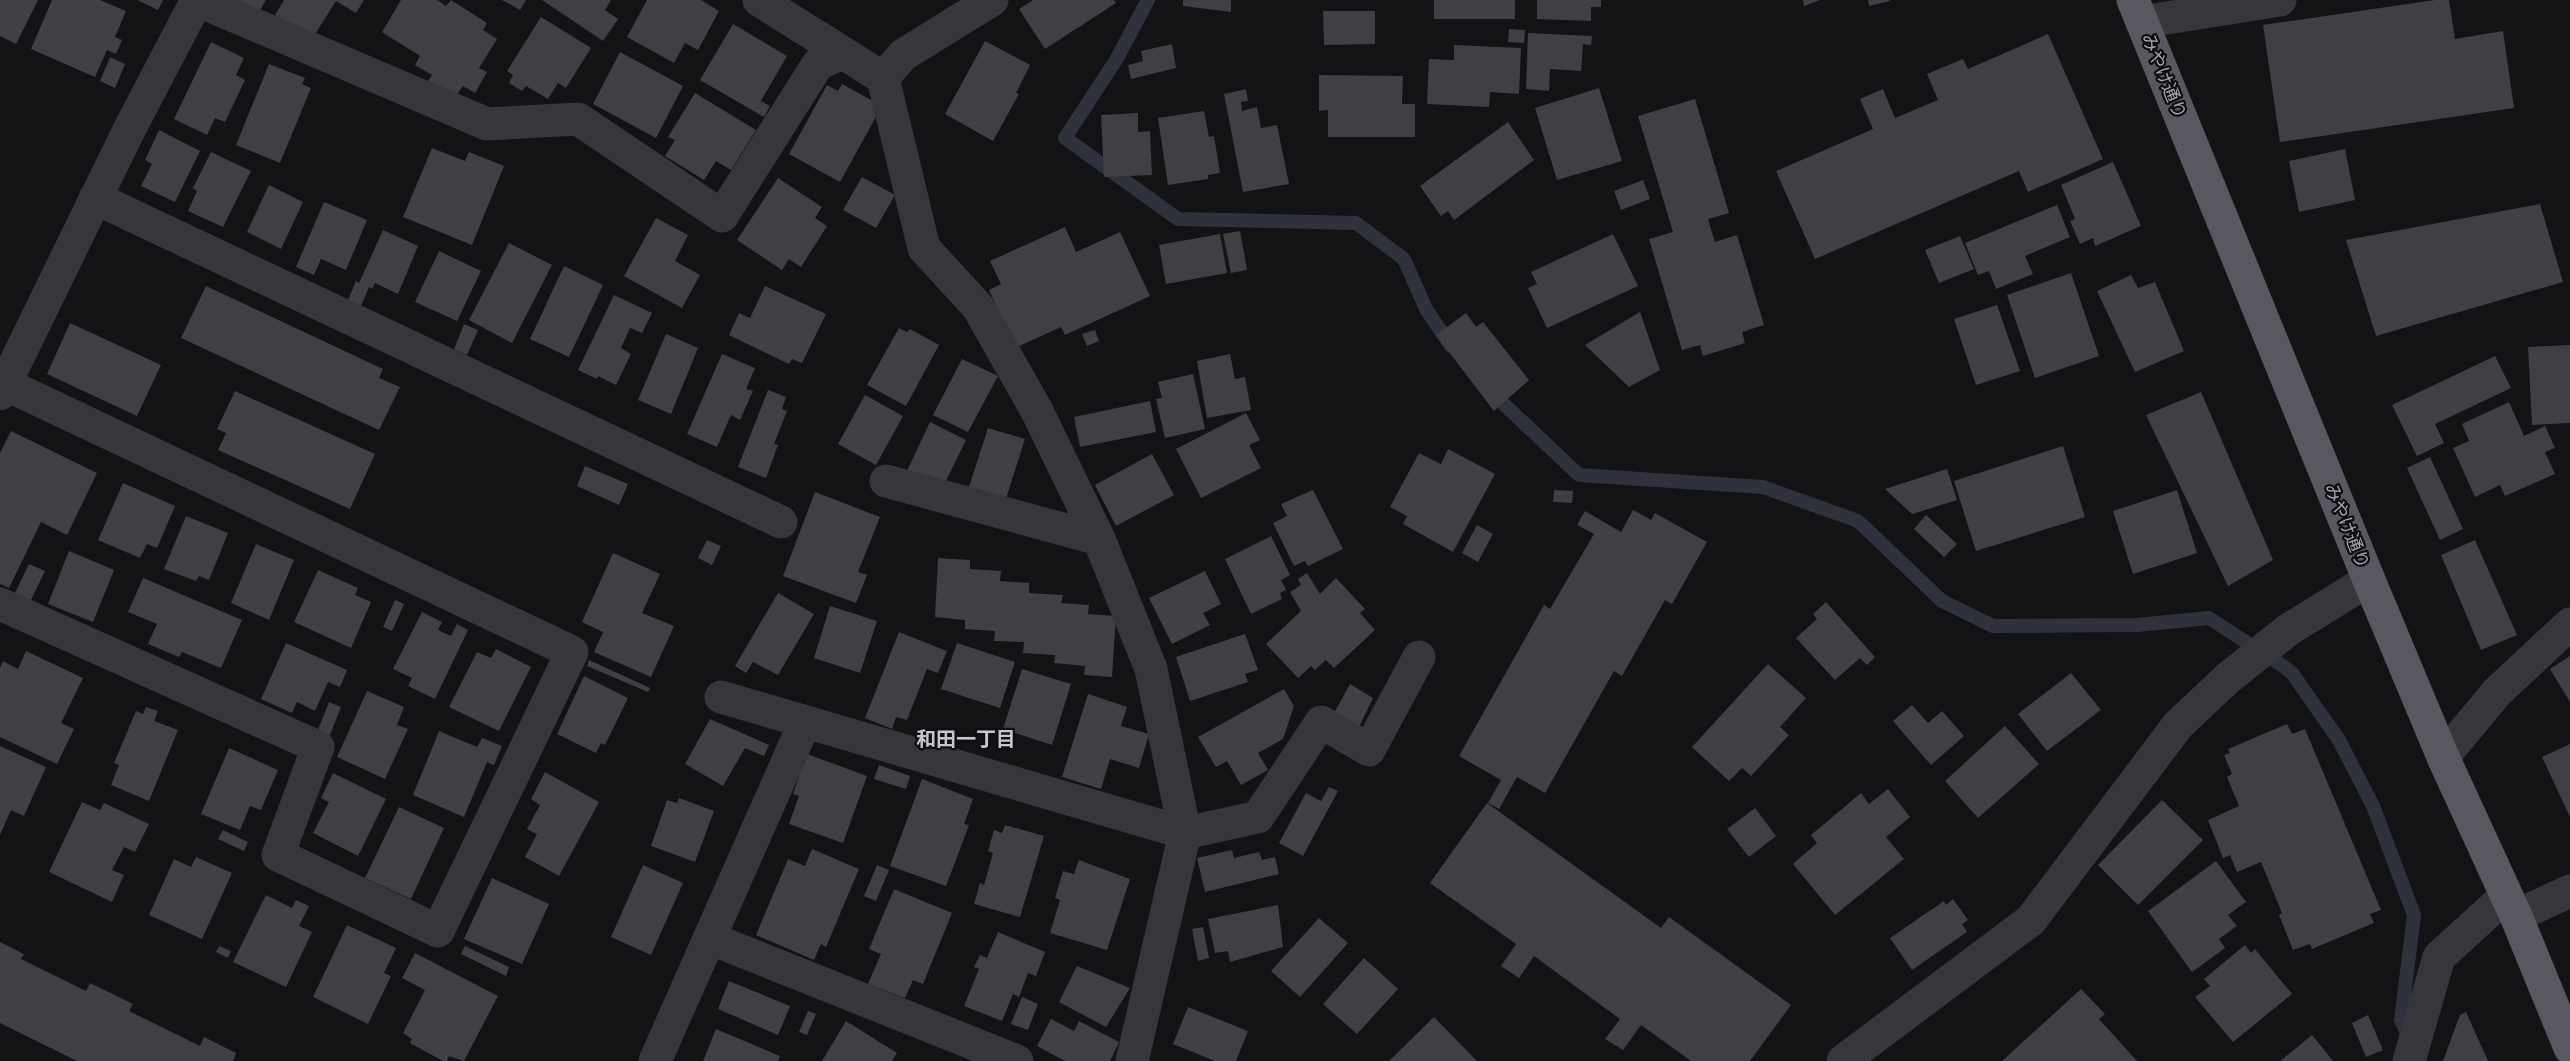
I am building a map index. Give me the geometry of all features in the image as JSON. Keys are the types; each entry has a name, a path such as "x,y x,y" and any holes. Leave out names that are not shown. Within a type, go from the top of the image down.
{"highway":[{"name":"みやけ通り","path":"2137,11 2369,580 2443,757 2511,906 2570,1048"}],"street":[{"path":"0,604 318,747 278,855 438,931 572,652 3,389 95,198 197,0 487,124 578,119 722,216 818,64 843,53"},
{"path":"759,0 883,78 924,248 978,307 1037,411 1099,539 1150,669 1185,834 1132,1061"},
{"path":"883,78 903,55 992,0"},
{"path":"2137,11 2280,0"},
{"path":"95,198 781,522"},
{"path":"886,481 1099,539"},
{"path":"1843,1061 2031,920 2178,725 2228,678 2288,630 2369,580"},
{"path":"2443,757 2497,693 2570,624"},
{"path":"721,697 1185,834 1258,817 1321,722 1370,750 1419,657"},
{"path":"655,1061 805,722"},
{"path":"2409,1061 2439,957 2511,906 2570,891"},
{"path":"710,938 1017,1061"}],"building":[{"path":"0,0 38,0 16,44 0,36"},
{"path":"52,0 100,0 126,11 115,37 122,40 116,54 107,50 95,77 31,49"},
{"path":"137,0 163,0 158,10"},
{"path":"224,0 266,0 255,18"},
{"path":"284,0 364,0 356,13 336,1 312,39 275,15"},
{"path":"401,0 437,0 446,6 451,0 487,23 483,30 497,39 479,68 487,72 475,93 463,86 455,97 428,81 432,75 415,65 420,56 382,32"},
{"path":"502,0 526,0 520,10"},
{"path":"542,0 611,0 605,10 618,19 603,41"},
{"path":"647,0 701,0 719,11 698,50 685,43 674,63 627,37"},
{"path":"1033,0 1114,0 1116,3 1045,49 1019,9"},
{"path":"1183,0 1231,0 1231,12 1183,6"},
{"path":"1434,0 1515,0 1515,19 1434,19"},
{"path":"1537,0 1601,0 1601,7 1591,7 1591,21 1537,19"},
{"path":"1803,0 1820,0 1804,6"},
{"path":"1868,0 1890,0 1890,1 1869,6"},
{"path":"2435,0 2449,0 2455,39 2503,31 2514,108 2280,142 2263,25"},
{"path":"1323,11 1375,11 1375,44 1324,45"},
{"path":"541,17 591,48 566,88 558,83 548,99 526,86 522,91 509,83 513,75 507,71"},
{"path":"733,24 787,56 761,101 770,106 764,117 700,80"},
{"path":"1509,29 1525,30 1524,43 1508,42"},
{"path":"1528,33 1592,36 1591,45 1583,44 1581,71 1550,69 1549,91 1526,89"},
{"path":"2048,34 2103,159 2028,192 2019,171 1815,259 1776,171 1873,129 1860,99 1883,89 1895,118 1938,100 1927,74 1963,59 1968,69"},
{"path":"985,41 1030,65 1016,93 1019,94 993,141 945,114"},
{"path":"211,42 244,58 236,75 245,80 225,122 215,118 207,135 174,119"},
{"path":"1172,44 1176,68 1131,79 1128,65 1143,61 1141,51"},
{"path":"1454,45 1521,48 1519,94 1490,92 1489,107 1427,104 1429,59 1454,60"},
{"path":"620,52 683,86 656,138 593,104"},
{"path":"110,57 125,64 115,88 100,81"},
{"path":"269,64 305,78 302,84 311,88 280,163 236,145"},
{"path":"1319,75 1403,76 1402,104 1415,104 1415,137 1328,137 1328,110 1319,111"},
{"path":"842,84 882,106 840,182 789,154 827,85 838,91"},
{"path":"1599,88 1622,161 1557,180 1535,108"},
{"path":"1246,89 1248,101 1241,102 1242,111 1257,107 1261,128 1277,125 1289,184 1243,192 1224,94"},
{"path":"695,93 756,130 731,170 716,161 704,180 665,156 675,140 668,137"},
{"path":"1695,99 1729,213 1708,219 1715,242 1737,235 1764,325 1742,332 1745,343 1703,356 1700,345 1682,350 1649,239 1673,232 1638,116"},
{"path":"1204,111 1209,137 1214,136 1220,173 1208,175 1208,179 1168,185 1158,118"},
{"path":"1138,113 1138,132 1150,131 1152,175 1104,177 1101,115"},
{"path":"1508,122 1534,160 1454,220 1448,211 1441,216 1420,186"},
{"path":"159,130 200,151 175,202 141,186 152,164 145,160"},
{"path":"432,148 465,161 469,152 504,166 472,245 403,217"},
{"path":"2345,149 2355,200 2299,212 2289,161"},
{"path":"211,152 251,171 223,227 188,211 197,191 193,188"},
{"path":"2113,162 2141,226 2095,246 2093,238 2080,244 2070,221 2075,219 2061,185"},
{"path":"862,177 895,195 876,228 843,210"},
{"path":"778,178 822,207 815,218 827,226 801,267 789,259 782,270 737,240"},
{"path":"1643,180 1650,199 1621,210 1614,191"},
{"path":"269,185 303,202 281,249 247,232"},
{"path":"324,202 367,220 346,270 321,259 314,275 296,267"},
{"path":"2540,204 2563,282 2376,336 2346,240"},
{"path":"2057,205 2070,237 2025,256 2033,274 1996,289 1989,271 1978,275 1965,243"},
{"path":"656,218 688,235 675,261 700,275 682,308 624,276"},
{"path":"1065,227 1076,252 1120,232 1150,296 1065,335 1061,327 1015,348 989,290 1001,284 990,261"},
{"path":"383,230 418,246 398,294 375,283 372,289 369,287 361,306 348,300 356,281 359,283"},
{"path":"1240,231 1247,270 1231,273 1223,234"},
{"path":"1220,234 1227,273 1166,284 1159,245"},
{"path":"1613,234 1638,286 1547,328 1528,288 1537,284 1531,272"},
{"path":"1960,236 1974,269 1939,283 1925,250"},
{"path":"509,243 552,265 512,343 469,320"},
{"path":"439,251 481,271 457,321 415,302"},
{"path":"564,266 603,285 569,357 530,339"},
{"path":"2071,273 2099,356 2035,378 2007,295"},
{"path":"2131,275 2138,288 2155,282 2184,351 2135,372 2097,291"},
{"path":"206,286 383,369 379,378 400,387 379,430 181,338"},
{"path":"765,286 826,314 802,363 792,359 789,364 729,335 739,313 750,318"},
{"path":"614,295 652,313 642,333 630,328 621,348 631,354 616,385 578,370"},
{"path":"1997,305 2020,371 1976,385 1954,319"},
{"path":"1640,312 1660,370 1629,387 1585,345"},
{"path":"1466,313 1476,327 1483,322 1529,380 1494,411 1436,335"},
{"path":"70,323 161,365 137,416 47,374"},
{"path":"464,324 478,330 467,355 454,349"},
{"path":"899,328 907,332 910,329 939,345 906,406 867,385"},
{"path":"1095,330 1099,341 1087,346 1082,334"},
{"path":"666,334 698,348 671,414 638,400"},
{"path":"2570,345 2570,423 2532,425 2528,347"},
{"path":"722,354 755,368 746,389 753,391 740,420 731,415 717,447 687,434"},
{"path":"1230,354 1235,379 1245,377 1251,410 1207,418 1197,361"},
{"path":"2495,356 2511,388 2435,424 2444,443 2417,456 2392,405"},
{"path":"962,359 998,376 968,432 933,415"},
{"path":"1193,374 1205,429 1165,438 1156,399 1162,398 1158,382"},
{"path":"768,390 786,397 782,409 787,411 774,444 778,445 766,478 738,467"},
{"path":"235,391 375,454 350,509 218,450 226,433 217,429"},
{"path":"2201,392 2273,560 2228,586 2146,415"},
{"path":"865,395 903,416 876,465 838,444"},
{"path":"1150,401 1156,432 1080,447 1074,417"},
{"path":"2509,402 2524,436 2545,426 2555,448 2545,452 2555,474 2505,496 2500,485 2475,497 2453,448 2469,441 2462,424"},
{"path":"1246,413 1260,440 1249,445 1261,468 1201,498 1176,449"},
{"path":"930,422 966,440 941,491 906,473"},
{"path":"988,428 1025,439 1004,505 967,493"},
{"path":"11,431 97,473 67,535 41,522 9,588 0,584 0,453"},
{"path":"2063,446 2085,517 1976,551 1954,481"},
{"path":"1448,449 1495,474 1453,552 1403,524 1407,516 1390,507 1419,453 1441,464"},
{"path":"1152,454 1174,495 1116,526 1095,485"},
{"path":"2430,457 2463,529 2440,540 2407,468"},
{"path":"585,466 628,484 619,505 577,486"},
{"path":"1947,469 1957,500 1912,514 1885,489"},
{"path":"123,483 175,506 157,548 147,544 140,558 98,540"},
{"path":"1313,490 1343,549 1308,566 1305,561 1294,566 1273,523 1287,516 1281,504"},
{"path":"1554,490 1573,491 1572,503 1553,502"},
{"path":"2177,490 2197,553 2133,574 2113,511"},
{"path":"815,492 880,517 858,572 867,575 856,603 783,576"},
{"path":"1633,510 1651,520 1655,513 1707,542 1672,604 1665,600 1622,676 1614,671 1545,793 1517,777 1499,809 1488,803 1501,780 1459,756 1544,605 1550,609 1594,534 1577,525 1585,511 1621,532"},
{"path":"1926,515 1957,544 1944,557 1914,529"},
{"path":"186,516 228,533 209,580 199,576 196,581 164,569"},
{"path":"1477,525 1493,534 1478,562 1462,553"},
{"path":"1271,536 1290,575 1281,580 1286,590 1280,593 1282,599 1251,614 1225,559"},
{"path":"707,540 721,546 712,565 698,558"},
{"path":"2475,540 2517,635 2481,650 2441,555"},
{"path":"256,544 294,560 269,620 231,603"},
{"path":"69,551 114,570 93,622 48,604"},
{"path":"613,553 660,574 642,613 674,626 651,677 594,652 603,632 582,622"},
{"path":"938,558 970,560 970,569 1001,571 1000,581 1029,583 1029,593 1063,595 1061,603 1089,605 1088,614 1116,616 1112,677 1084,675 1085,666 1054,663 1055,655 1023,653 1024,642 994,641 995,631 965,629 965,620 935,617"},
{"path":"29,564 45,571 30,602 14,595"},
{"path":"318,570 358,588 355,595 371,602 351,648 294,622"},
{"path":"1205,571 1221,604 1203,613 1210,625 1172,644 1149,598"},
{"path":"1307,573 1320,594 1336,578 1365,609 1360,613 1375,630 1334,668 1326,660 1315,670 1311,666 1298,678 1266,644 1301,611 1290,592 1301,585 1298,579"},
{"path":"143,578 242,620 221,668 182,652 179,657 148,644 157,624 128,612"},
{"path":"778,593 814,614 778,675 753,662 746,673 735,666"},
{"path":"395,600 404,604 392,631 383,627"},
{"path":"1826,602 1875,657 1867,665 1860,658 1835,680 1796,638 1817,619 1813,614"},
{"path":"830,606 877,621 860,673 814,658"},
{"path":"422,612 442,622 438,630 451,636 457,624 468,630 435,699 408,686 412,678 393,669"},
{"path":"899,632 947,651 938,673 927,669 907,720 896,717 892,729 865,718"},
{"path":"1245,634 1258,670 1245,674 1248,682 1190,701 1176,657"},
{"path":"286,643 347,670 340,687 328,682 315,711 297,702 292,713 261,699"},
{"path":"957,643 1015,662 1000,708 941,689"},
{"path":"496,649 531,667 499,731 449,707 477,652 491,658"},
{"path":"26,651 83,678 61,723 74,729 57,764 0,737 0,668 3,661 18,669"},
{"path":"2570,656 2570,702 2550,669"},
{"path":"589,660 650,688 648,692 587,666"},
{"path":"1768,664 1806,698 1780,727 1789,735 1751,776 1742,768 1729,781 1692,747"},
{"path":"1022,669 1071,684 1052,745 1003,729"},
{"path":"2071,673 2101,710 2047,751 2018,714"},
{"path":"584,676 628,698 605,745 601,743 596,753 557,734"},
{"path":"1350,684 1373,698 1359,727 1329,722"},
{"path":"1284,689 1294,706 1283,739 1258,753 1268,770 1241,785 1227,761 1216,767 1198,737"},
{"path":"367,691 404,707 397,725 408,729 385,779 337,757"},
{"path":"1088,694 1127,707 1121,726 1149,734 1139,768 1110,759 1101,789 1062,777"},
{"path":"329,702 341,707 330,735 318,730"},
{"path":"1912,705 1928,723 1942,711 1964,736 1931,765 1893,721"},
{"path":"146,707 158,711 154,721 178,730 149,801 111,785 119,765 114,763 136,711 143,714"},
{"path":"710,719 769,745 764,756 745,748 723,786 685,764"},
{"path":"2287,724 2292,734 2305,729 2381,910 2370,914 2374,923 2312,949 2310,944 2293,950 2279,915 2282,913 2261,862 2237,872 2230,855 2223,858 2208,820 2239,806 2227,777 2232,774 2224,755 2230,753 2228,749"},
{"path":"2005,726 2039,764 1978,818 1945,781"},
{"path":"439,731 477,747 482,738 502,746 494,765 487,762 464,817 413,795"},
{"path":"2570,744 2570,817 2542,757"},
{"path":"0,746 46,767 24,816 11,810 0,835"},
{"path":"229,748 278,770 261,810 250,806 240,830 201,814"},
{"path":"807,754 867,776 843,843 789,824 799,796 793,794"},
{"path":"879,765 910,776 906,789 874,779"},
{"path":"545,772 599,802 559,876 525,857 537,834 527,829 540,805 531,799"},
{"path":"333,773 386,799 358,856 313,833 329,802 321,798"},
{"path":"922,779 973,799 964,824 969,825 946,886 890,866"},
{"path":"1329,787 1338,791 1303,856 1279,843 1306,793 1321,801"},
{"path":"1888,789 1910,817 1886,837 1904,859 1835,915 1793,864 1817,843 1811,835 1861,793 1869,804"},
{"path":"679,798 714,811 695,862 651,846 667,800 677,803"},
{"path":"2162,800 2203,840 2138,905 2098,865"},
{"path":"82,802 100,810 104,803 149,824 135,852 124,847 112,870 124,875 112,902 49,872"},
{"path":"1487,803 1661,928 1669,917 1791,1005 1750,1061 1691,1061 1641,1025 1623,1050 1605,1039 1620,1019 1534,956 1519,978 1501,966 1516,944 1430,883"},
{"path":"399,807 444,828 411,899 365,878"},
{"path":"1755,808 1776,836 1749,857 1727,829"},
{"path":"1005,825 1044,836 1020,917 974,904 980,883 984,885 993,853 988,851 994,830 1002,833"},
{"path":"223,830 248,842 244,851 218,839"},
{"path":"812,849 859,869 826,947 821,944 814,960 756,935 788,859 805,866"},
{"path":"1232,850 1234,858 1259,852 1262,860 1275,857 1279,874 1205,892 1197,858"},
{"path":"196,857 232,873 202,939 149,915 174,859 191,867"},
{"path":"1079,860 1130,879 1107,950 1050,933 1060,900 1055,898 1063,871 1074,874"},
{"path":"2216,861 2246,902 2228,915 2237,926 2219,939 2225,948 2192,972 2148,911"},
{"path":"643,865 683,883 651,955 611,937"},
{"path":"877,865 889,870 876,901 864,896"},
{"path":"492,878 549,904 522,964 464,939"},
{"path":"894,889 952,913 923,984 913,980 905,998 868,984 881,954 869,949"},
{"path":"266,895 292,908 296,900 309,906 299,926 312,932 286,987 233,962"},
{"path":"1953,899 1968,920 1962,924 1967,932 1912,970 1890,938 1944,901 1946,905"},
{"path":"1278,905 1283,947 1230,962 1228,951 1215,953 1208,919"},
{"path":"1319,918 1348,943 1300,997 1271,971"},
{"path":"347,925 396,948 384,973 391,976 368,1024 313,997"},
{"path":"1203,927 1209,958 1198,961 1192,929"},
{"path":"998,932 1045,952 1036,976 1028,973 1019,997 1013,994 1002,1021 964,1006 979,969 974,967 980,955 987,958"},
{"path":"0,942 24,954 21,959 86,991 90,983 133,1004 129,1011 200,1046 204,1037 236,1053 233,1061 77,1061 0,1023"},
{"path":"2245,945 2251,953 2255,949 2292,994 2233,1042 2195,997 2210,986 2204,979"},
{"path":"219,946 231,951 228,958 216,952"},
{"path":"465,946 509,967 506,976 461,954"},
{"path":"415,953 498,996 464,1061 449,1056 447,1061 443,1061 410,1043 412,1039 403,1033 425,990 402,978"},
{"path":"1364,958 1398,989 1357,1034 1323,1004"},
{"path":"1077,966 1130,988 1106,1027 1059,1002"},
{"path":"729,981 790,1006 778,1035 718,1009"},
{"path":"2081,989 2105,1014 2099,1019 2137,1061 2002,1061"},
{"path":"1022,997 1038,1004 1028,1030 1011,1024"},
{"path":"1188,1007 1248,1031 1236,1061 1215,1061 1173,1044"},
{"path":"808,1011 816,1014 807,1035 799,1032"},
{"path":"2466,1012 2488,1061 2443,1061 2460,1015"},
{"path":"2368,1015 2383,1050 2366,1057 2352,1023"},
{"path":"1434,1017 1477,1061 1389,1061"},
{"path":"1051,1019 1074,1031 1079,1021 1119,1042 1110,1061 1065,1061 1037,1046"},
{"path":"846,1021 897,1053 892,1061 822,1061"},
{"path":"716,1029 780,1056 778,1061 703,1061"},
{"path":"2312,1035 2333,1061 2280,1061"}],"waterway":[{"path":"1148,0 1116,60 1065,138 1178,219 1356,223 1404,259 1426,309 1451,346"},
{"path":"1491,392 1579,475 1763,487 1858,521 1942,601 1993,626 2137,625 2209,618 2283,666 2292,673 2339,740 2373,806 2414,915 2401,1020 2410,1040"}],"district":[{"name":"和田一丁目","path":"966,739"}]}
